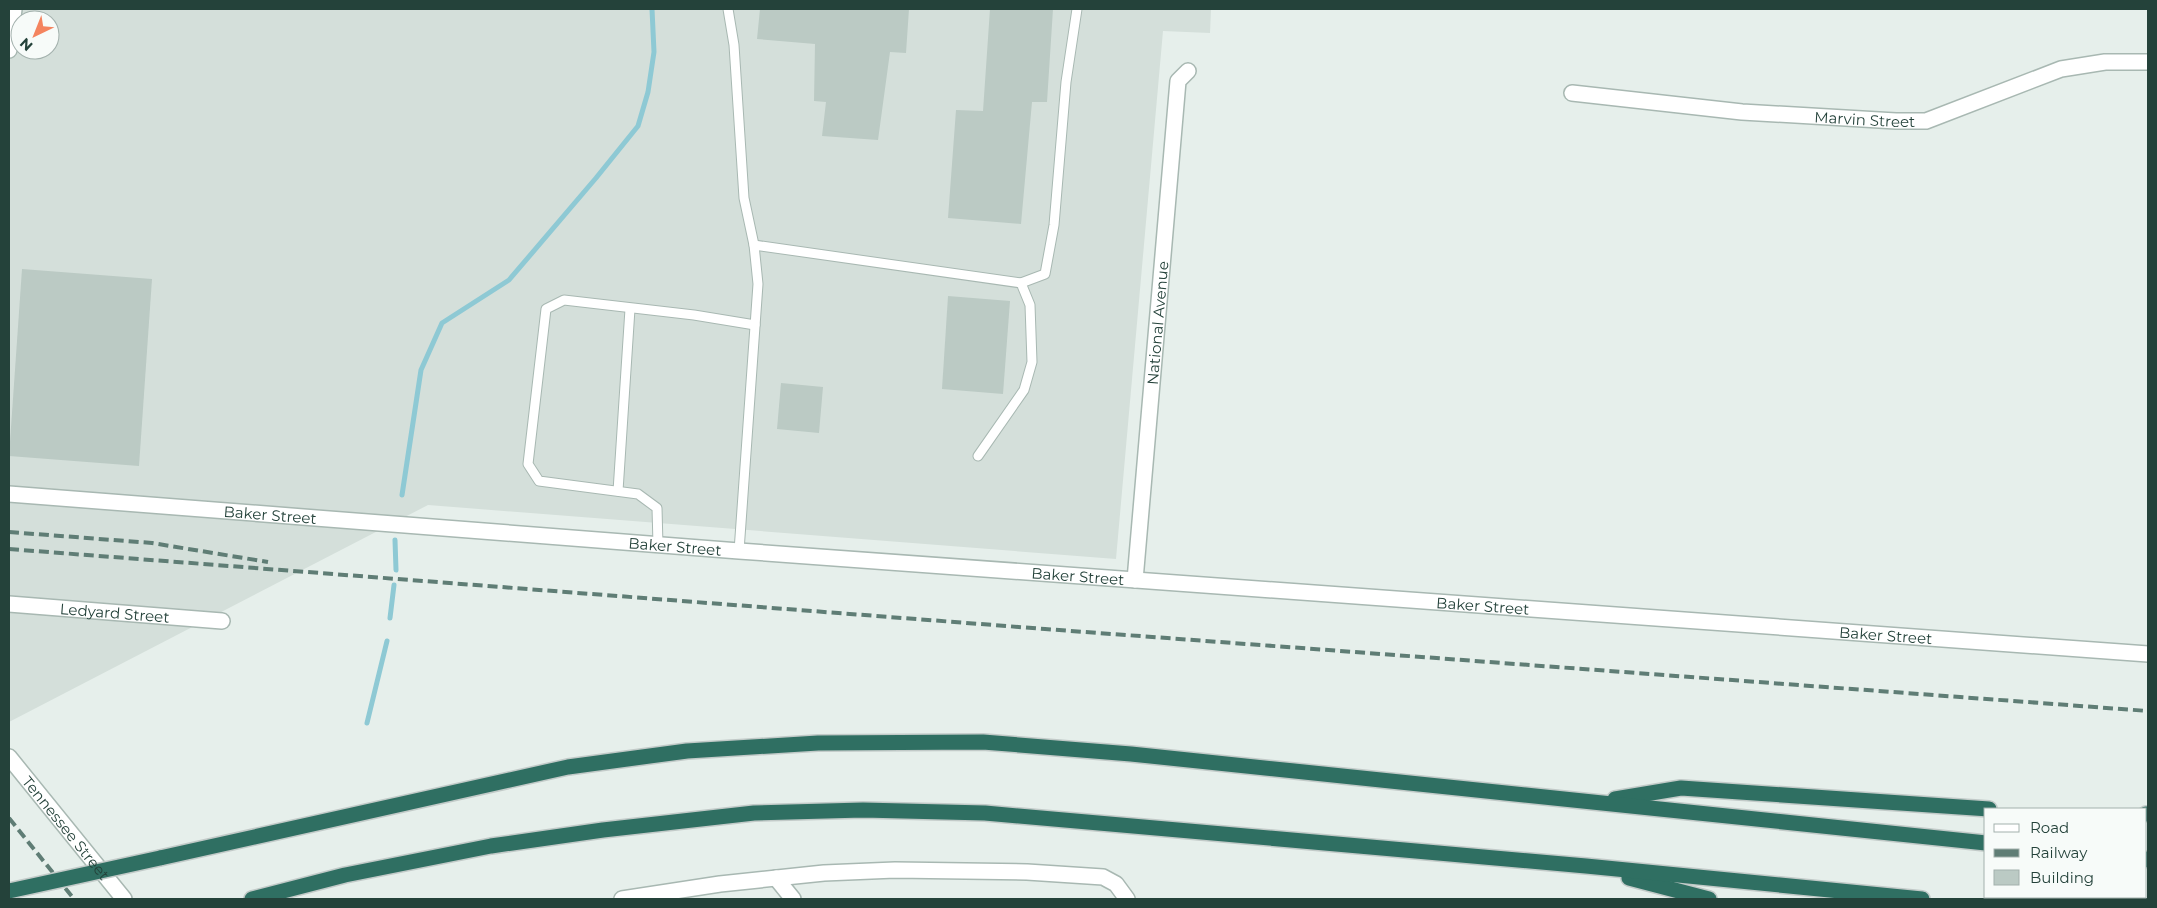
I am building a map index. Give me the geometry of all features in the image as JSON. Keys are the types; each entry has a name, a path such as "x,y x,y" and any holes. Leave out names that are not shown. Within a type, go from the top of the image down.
{"highway":[{"path":"9,891 568,767 687,751 818,744 984,742 1131,754 1984,843"},
{"path":"1595,802 1681,788 1984,809"},
{"path":"252,899 345,875 490,846 603,830 754,813 863,810 985,813 1586,866 1922,899"},
{"path":"1586,866 1710,899"}],"street":[{"path":"9,50 14,9"},
{"name":"Marvin Street","path":"1572,93 1742,112 1926,121 2061,69 2105,62 2148,62"},
{"name":"National Avenue","path":"1135,580 1178,81 1188,71"},
{"name":"Baker Street","path":"9,494 738,551 2148,654"},
{"name":"Ledyard Street","path":"9,604 222,621"},
{"name":"Tennessee Street","path":"9,757 124,899"},
{"path":"622,899 776,878 824,873 895,870 1027,872 1103,877 1116,884 1127,899"},
{"path":"776,878 793,899"}],"lane":[{"path":"728,9 734,46 744,198 754,245 758,284 738,551"},
{"path":"754,245 1021,283 1045,274 1054,225 1066,82 1077,9"},
{"path":"978,456 1024,390 1032,362 1030,305 1021,283"},
{"path":"658,545 657,508 638,494 539,481 528,464 546,309 564,300 694,315 755,326"},
{"path":"618,491 630,309"}],"shaded area":[{"path":"9,9 1211,9 1210,33 1163,31 1116,559 428,505 9,722"}],"building":[{"path":"760,9 909,9 906,53 890,52 878,140 822,136 826,102 814,101 815,44 757,39"},
{"path":"990,9 1053,9 1047,102 1032,102 1021,224 948,218 956,110 983,111"},
{"path":"22,269 152,279 139,466 9,456"},
{"path":"948,296 1010,301 1003,394 942,389"},
{"path":"781,383 823,387 819,433 777,429"}],"waterway":[{"path":"402,495 421,370 442,323 509,280 638,126 648,92 654,52 652,9"},
{"path":"395,540 396,570"},
{"path":"390,618 394,585"},
{"path":"367,723 387,641"}],"railway":[{"path":"9,532 152,543 268,562"},
{"path":"9,549 1045,629 2148,711"},
{"path":"9,818 74,899"}]}
